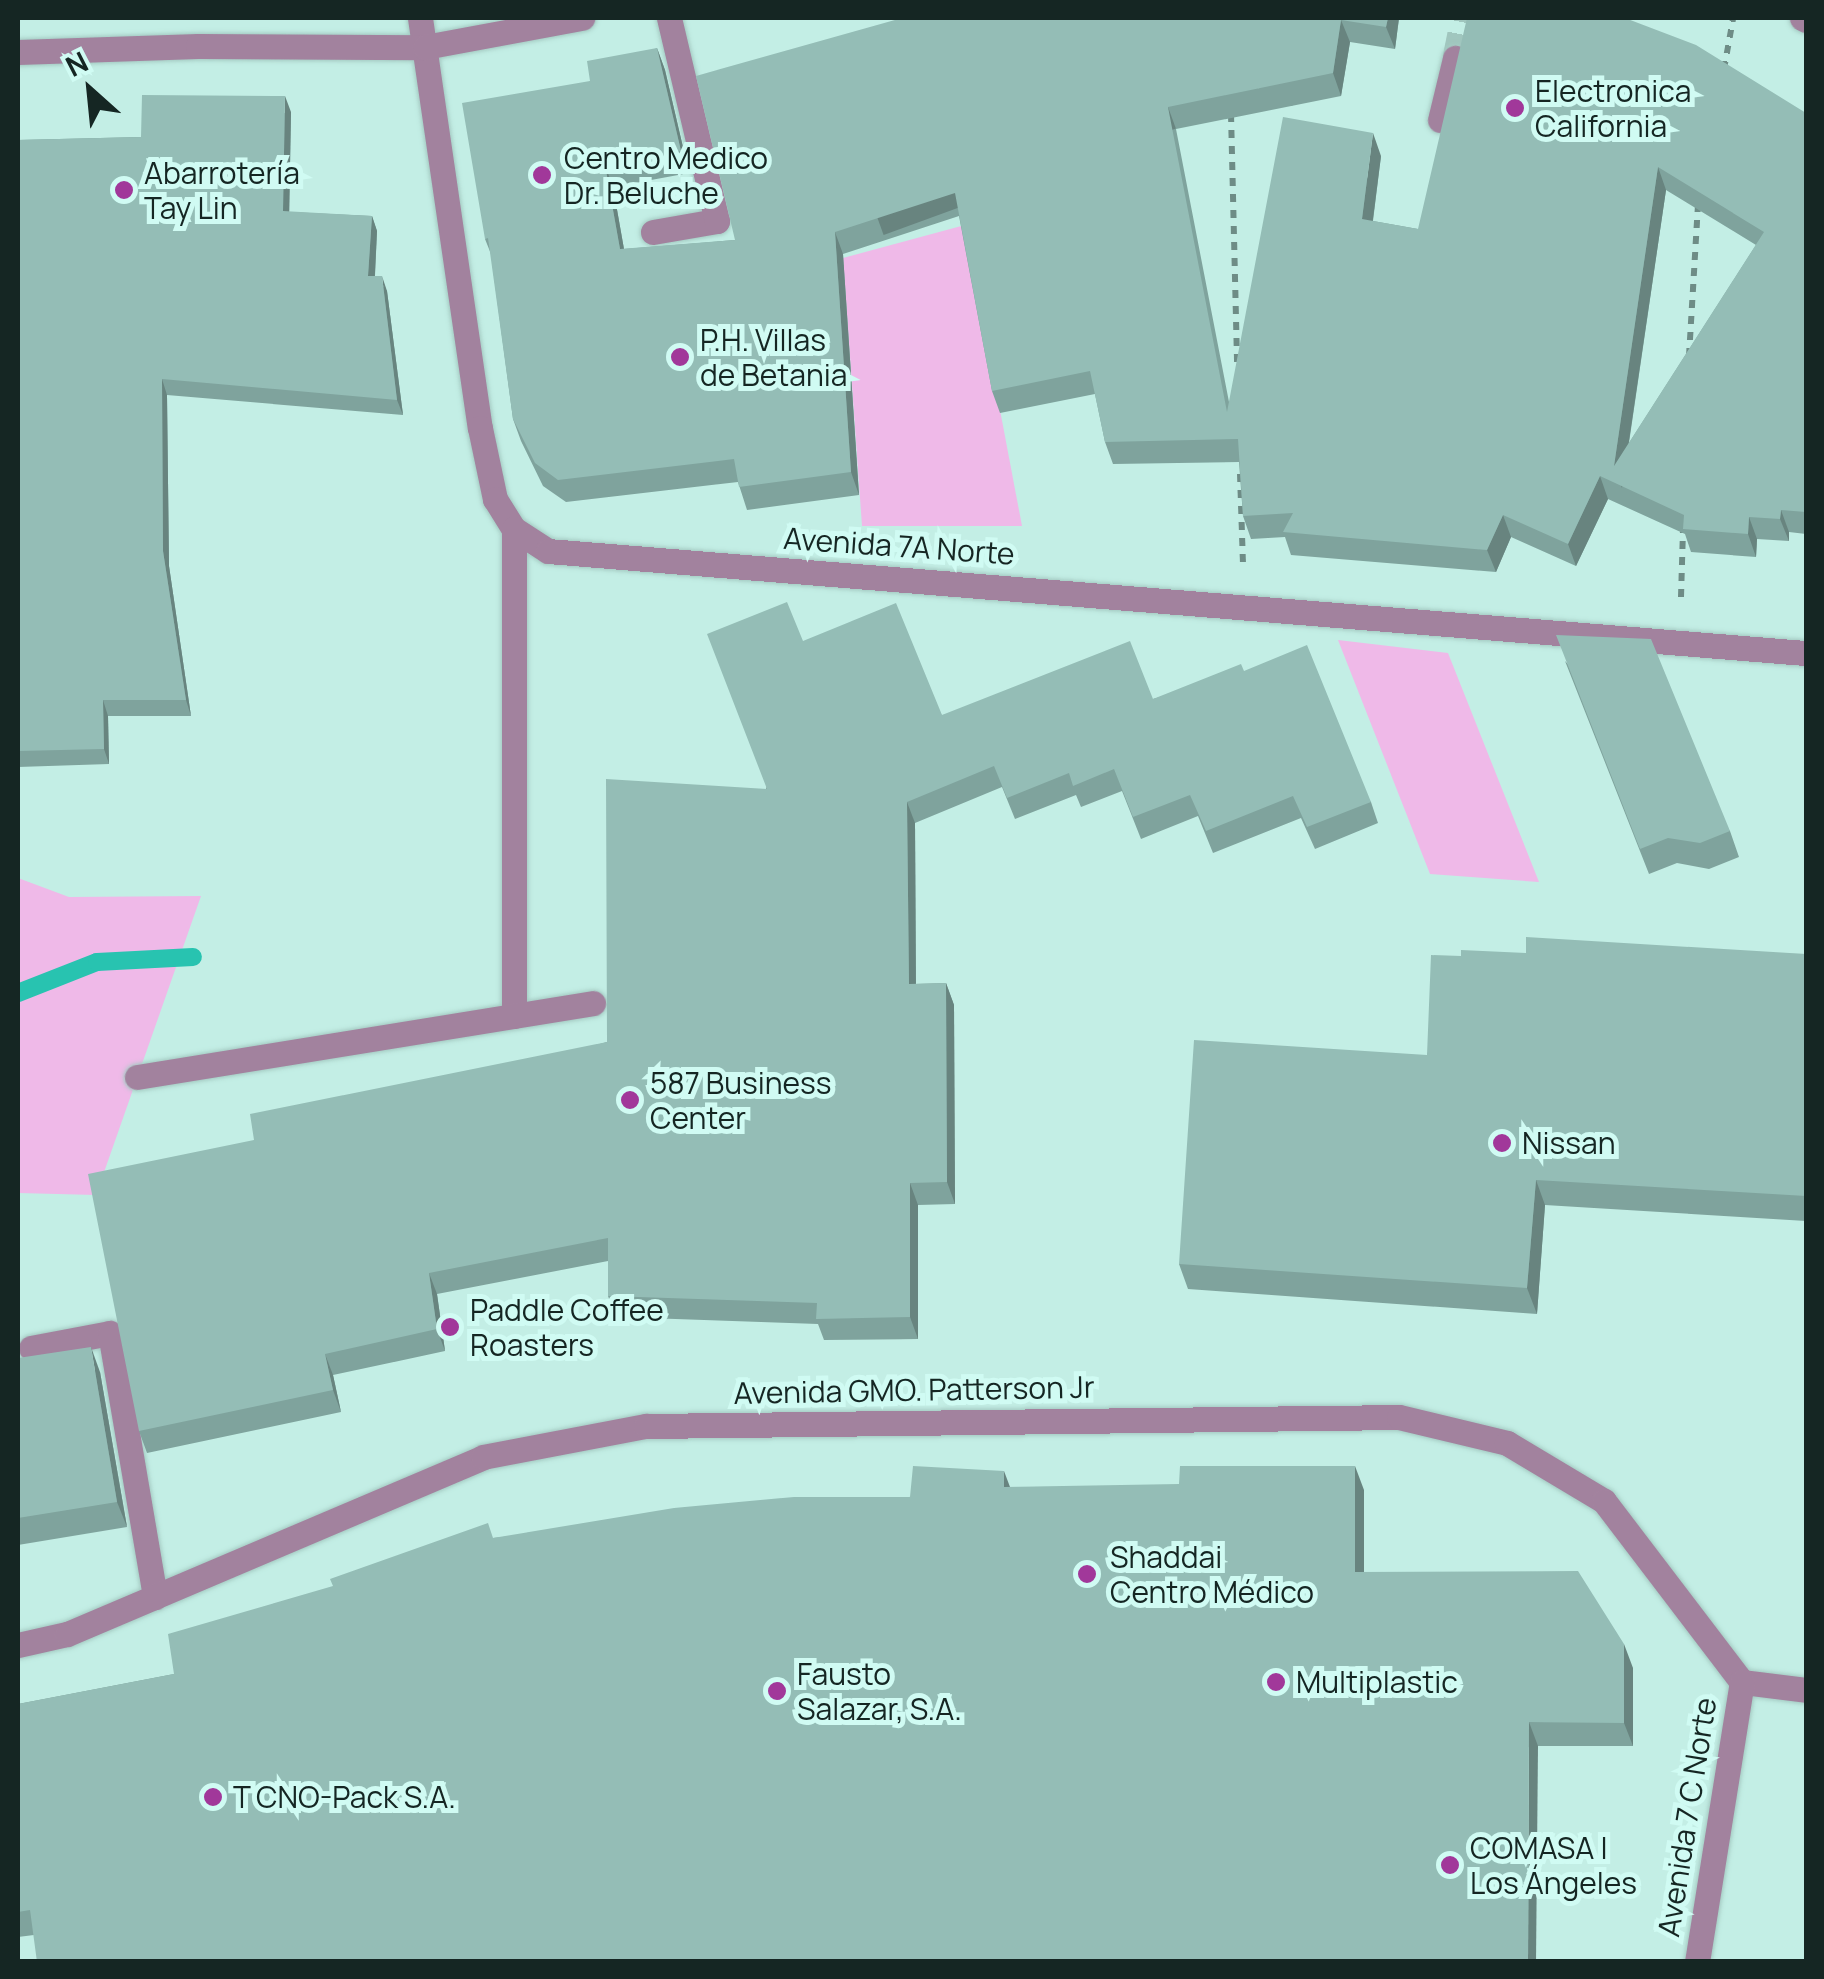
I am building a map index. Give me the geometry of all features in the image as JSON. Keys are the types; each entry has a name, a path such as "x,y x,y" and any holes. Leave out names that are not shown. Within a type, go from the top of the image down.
{"street":[{"path":"420,18 480,428 496,499 514,529 514,1016"},
{"path":"18,52 198,46 425,46 582,18"},
{"path":"653,232 716,221 669,18"},
{"path":"1440,120 1455,58"},
{"name":"Avenida 7A Norte","path":"514,529 548,550 1806,653"},
{"path":"137,1077 594,1003"},
{"path":"31,1348 110,1333 154,1596"},
{"name":"Avenida GMO. Patterson Jr","path":"18,1645 67,1634 483,1458 646,1426 1399,1417 1507,1442 1604,1501 1742,1682"},
{"path":"1742,1682 1806,1690"},
{"name":"Avenida 7 C Norte","path":"1697,1962 1742,1682"}],"path":[{"path":"1722,77 1733,19"},
{"path":"1230,97 1238,377"},
{"path":"1688,376 1700,193"},
{"path":"1240,456 1243,576"},
{"path":"1681,597 1684,514"}],"shaded area":[{"path":"965,225 1022,526 862,526 843,258"},
{"path":"1338,640 1448,653 1539,882 1430,874"},
{"path":"18,878 69,897 201,896 96,1195 18,1193"}],"building":[{"path":"902,18 1388,18 1386,27 1341,20 1333,73 1168,107 1227,412 1283,117 1373,133 1362,219 1418,229 1467,18 1625,18 1696,45 1806,113 1806,512 1781,510 1780,519 1749,517 1748,534 1683,529 1684,515 1600,476 1568,544 1503,515 1487,550 1283,532 1293,513 1243,516 1238,439 1105,442 1090,371 992,391 955,193 835,232 851,472 739,487 734,459 558,480 535,463 513,419 488,238 485,239 462,103 590,81 587,61 657,48 681,151 605,165 620,249 735,240 696,76","holes":["1658,167 1764,232 1614,466"]},
{"path":"142,95 285,96 283,211 372,216 368,276 382,276 397,400 162,379 163,551 186,700 103,700 104,749 18,751 18,140 141,137"},
{"path":"787,602 803,641 896,603 942,715 1130,641 1153,699 1241,664 1244,671 1307,645 1371,802 1307,827 1293,796 1206,831 1190,795 1133,817 1114,769 1073,786 1069,773 1007,798 994,766 907,802 909,984 946,983 947,1182 910,1183 910,1317 816,1319 817,1303 608,1296 608,1238 429,1273 437,1329 325,1354 333,1390 139,1431 88,1174 254,1140 250,1114 607,1042 606,779 767,789 707,634"},
{"path":"1556,635 1651,639 1730,831 1700,843 1668,838 1640,849"},
{"name":"Nissan","path":"1526,937 1806,954 1806,1196 1536,1180 1527,1288 1179,1264 1194,1040 1427,1055 1431,955 1461,956 1461,950 1526,953"},
{"path":"91,1347 117,1502 18,1518 18,1358"},
{"path":"913,1466 1004,1471 1004,1487 1179,1484 1180,1466 1355,1466 1355,1572 1578,1571 1624,1644 1624,1723 1529,1722 1528,1962 37,1962 30,1910 18,1912 18,1704 174,1674 168,1634 333,1586 330,1579 488,1523 493,1538 674,1508 794,1497 910,1497"}],"waterway":[{"path":"18,993 97,962 193,957"}],"tunnel":[{"path":"1455,58 1463,18"}],"place":[{"name":"Electronica California","path":"1515,108"},
{"name":"Centro Medico Dr. Beluche","path":"542,175"},
{"name":"Abarrotería Tay Lin","path":"124,190"},
{"name":"P.H. Villas de Betania","path":"680,357"},
{"name":"587 Business Center","path":"630,1100"},
{"name":"Nissan","path":"1502,1143"},
{"name":"Paddle Coffee Roasters","path":"450,1327"},
{"name":"Shaddai Centro Médico","path":"1087,1574"},
{"name":"Multiplastic","path":"1276,1682"},
{"name":"Fausto Salazar, S.A.","path":"777,1691"},
{"name":"T CNO-Pack S.A.","path":"213,1797"},
{"name":"COMASA | Los Ángeles","path":"1450,1865"}]}
